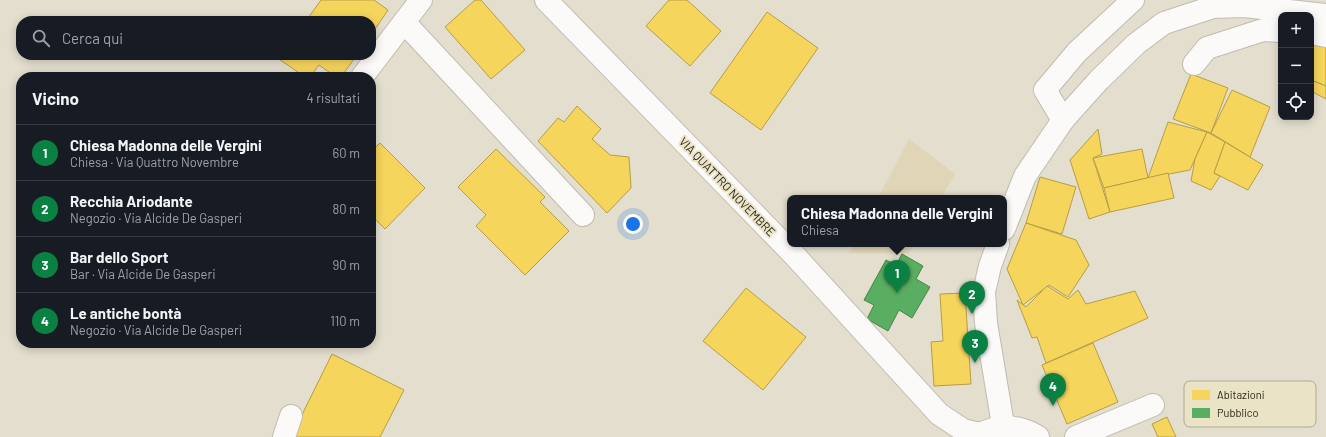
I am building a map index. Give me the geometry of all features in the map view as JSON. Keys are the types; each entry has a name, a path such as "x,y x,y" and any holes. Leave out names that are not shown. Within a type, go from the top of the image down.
{"main road":[{"path":"376,59 421,0"},
{"name":"VIA QUATTRO NOVEMBRE","path":"546,0 787,247"},
{"path":"1063,120 1045,90 1077,52 1133,0"},
{"path":"1007,221 1025,176 1063,120 1099,80 1136,44 1164,22 1213,7 1244,6 1326,15"},
{"path":"404,22 584,215"},
{"path":"1194,64 1207,48 1263,30 1278,32"},
{"path":"1314,34 1326,36"},
{"path":"366,72 375,60"},
{"name":"VIA QUATTRO NOVEMBRE","path":"787,247 939,414 963,430 979,434 1003,432"},
{"path":"997,247 990,266 984,292 986,322 1003,432 1021,429 1031,432 1038,437"},
{"path":"1076,437 1153,405"},
{"path":"284,437 291,416"}],"shaded area":[{"path":"909,139 955,174 943,195 880,195"},
{"path":"852,247 912,247 909,253 849,253"}],"building: Abitazioni":[{"path":"321,0 374,0 388,10 376,28 376,16 310,16"},
{"path":"475,0 481,0 525,50 491,79 445,27"},
{"path":"669,0 687,0 721,31 690,66 646,26"},
{"path":"767,12 818,48 761,130 710,93"},
{"path":"1314,43 1326,47 1326,86 1314,81"},
{"path":"280,60 353,60 345,72 329,72 319,65 314,72 298,72"},
{"path":"1191,74 1228,88 1211,133 1173,119"},
{"path":"1314,81 1326,86 1326,99 1314,93"},
{"path":"1232,90 1270,107 1250,157 1211,133"},
{"path":"577,106 601,129 592,139 610,155 629,157 631,188 607,213 538,141 558,118 564,122"},
{"path":"1168,122 1207,132 1190,170 1148,178"},
{"path":"1098,129 1102,154 1093,158 1110,212 1089,219 1070,160"},
{"path":"1207,132 1225,142 1214,173 1220,176 1211,190 1191,181 1195,159"},
{"path":"1225,142 1263,165 1248,190 1214,173"},
{"path":"380,143 425,188 385,229 376,220 376,147"},
{"path":"496,149 545,197 540,202 569,231 525,275 476,226 486,215 458,187"},
{"path":"1142,149 1148,178 1104,188 1093,158"},
{"path":"1168,173 1174,198 1110,212 1104,188"},
{"path":"1040,177 1076,187 1062,234 1026,223"},
{"path":"1026,223 1076,240 1089,265 1068,297 1049,285 1023,305 1007,269"},
{"path":"1047,286 1068,299 1078,290 1086,304 1135,291 1148,318 1046,363 1037,337 1032,338 1017,300 1026,307"},
{"path":"746,288 806,337 763,390 703,341"},
{"path":"965,293 971,384 934,386 931,342 943,341 940,294"},
{"path":"1093,343 1118,402 1067,424 1042,365"},
{"path":"332,354 404,390 380,437 296,437 292,435"},
{"path":"1167,417 1176,437 1158,437 1152,424"}],"building: Pubblico":[{"path":"902,254 923,266 916,279 930,287 912,318 899,310 888,331 867,319 874,305 864,300 886,260 896,265"}],"place":[{"name":"Chiesa Madonna delle Vergini","path":"897,293"},
{"name":"Recchia Ariodante","path":"972,314"},
{"name":"Bar dello Sport","path":"975,363"},
{"name":"Le antiche bontà","path":"1053,406"}]}
